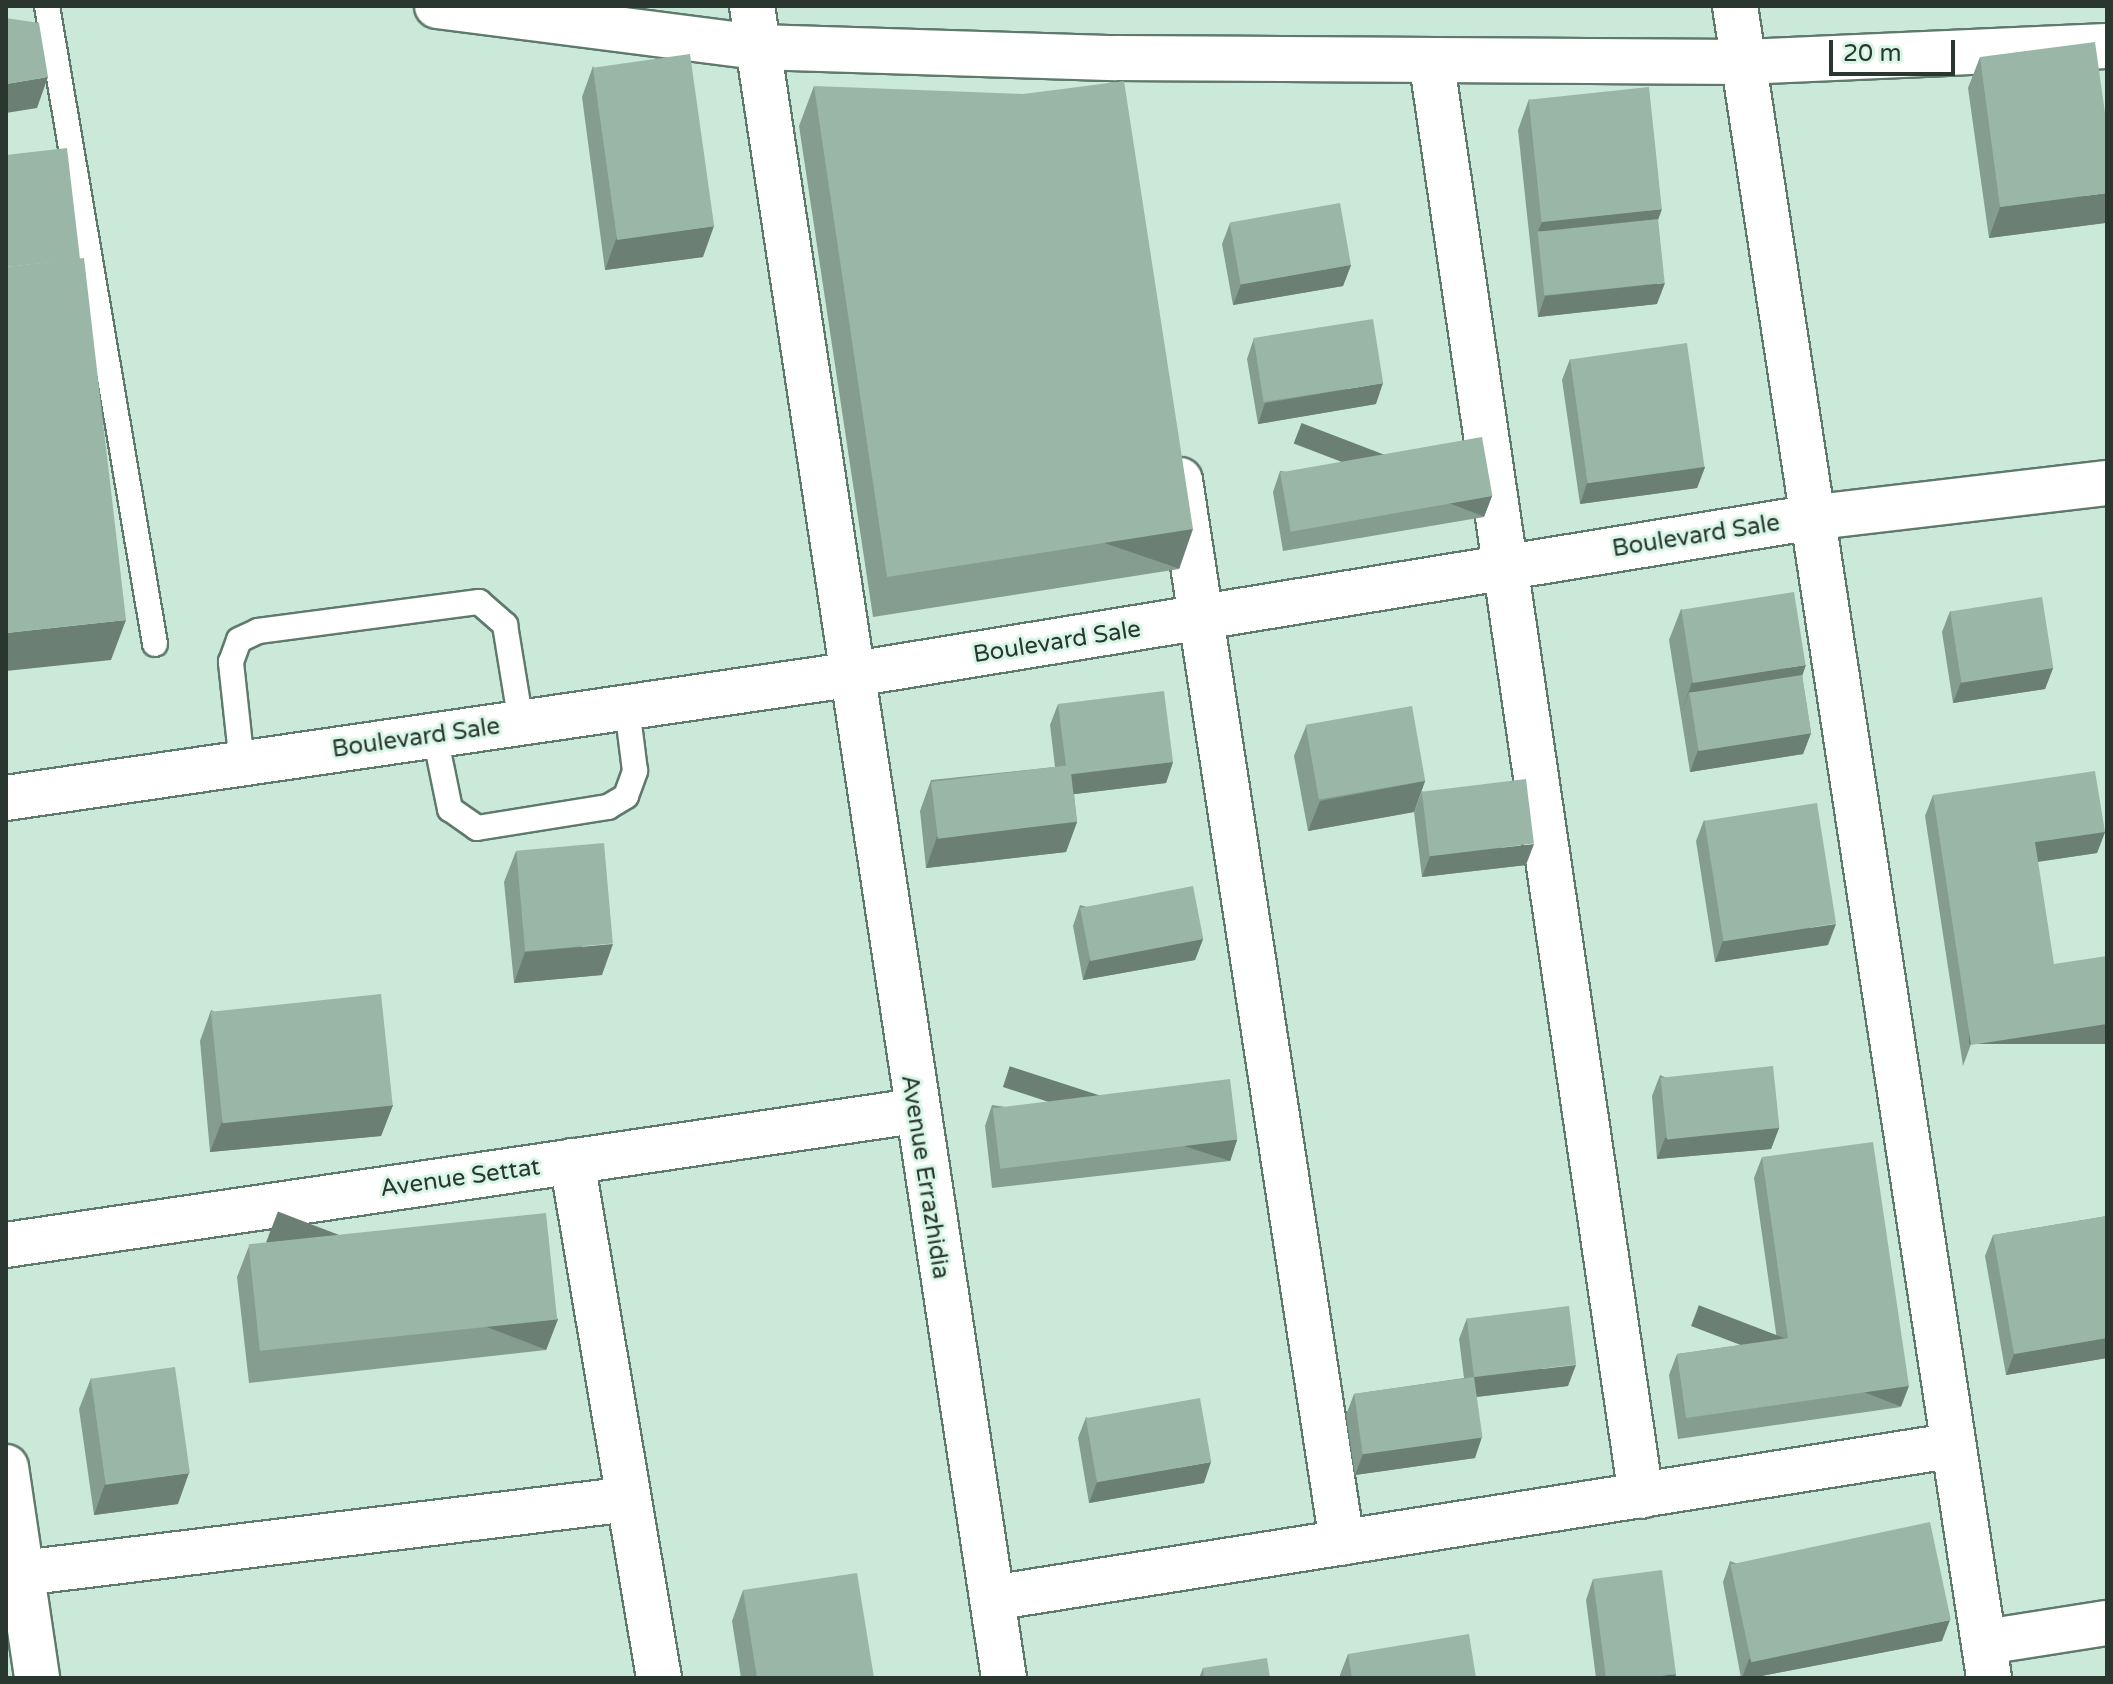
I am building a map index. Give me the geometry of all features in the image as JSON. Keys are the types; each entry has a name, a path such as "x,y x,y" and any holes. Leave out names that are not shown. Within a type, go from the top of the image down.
{"street":[{"path":"437,6 755,26 1116,58 1432,65 1742,62 2107,46"},
{"path":"1735,6 1808,518 1950,1446 1987,1660 2107,1623"},
{"name":"Avenue Errazhidia","path":"755,26 848,675 1004,1678"},
{"path":"1116,58 1123,105"},
{"path":"1432,65 1641,1496"},
{"path":"1173,432 1342,1543"},
{"name":"Boulevard Sale","path":"6,798 848,675 1808,518 2107,483"},
{"name":"Avenue Settat","path":"6,1245 914,1111"},
{"path":"572,1161 659,1678"},
{"path":"992,1598 1950,1446"},
{"path":"6,1467 22,1573 25,1666"},
{"path":"22,1573 629,1499"}],"lane":[{"path":"47,6 155,644"},
{"path":"242,764 233,650 248,633 288,626 479,602 505,625 521,723"},
{"path":"435,736 450,809 477,828 608,807 626,796 635,771 627,708"}],"building":[{"path":"6,18 39,23 48,77 6,84"},
{"path":"2095,42 2107,127 2107,193 2000,207 1980,57"},
{"path":"690,54 714,226 617,240 593,68"},
{"path":"1124,81 1193,529 887,577 814,86 1023,94"},
{"path":"1649,87 1662,209 1542,222 1529,100"},
{"path":"67,148 80,259 6,267 6,155"},
{"path":"1340,203 1351,265 1241,284 1230,222"},
{"path":"1658,219 1665,283 1544,295 1538,232"},
{"path":"84,258 126,620 6,633 6,267"},
{"path":"1373,319 1383,383 1264,402 1253,338"},
{"path":"1687,343 1704,467 1588,483 1570,359"},
{"path":"1482,437 1492,496 1291,532 1280,473"},
{"path":"1794,592 1806,665 1693,683 1681,610"},
{"path":"2042,597 2053,668 1961,683 1950,612"},
{"path":"1802,675 1811,733 1699,751 1689,693"},
{"path":"1164,691 1173,762 1071,774 1070,765 1066,766 1058,704"},
{"path":"1412,706 1425,781 1319,800 1306,725"},
{"path":"1070,765 1077,822 938,839 931,782"},
{"path":"2095,771 2105,832 2035,842 2054,964 2107,956 2107,1024 1971,1045 1933,795"},
{"path":"1526,779 1534,844 1430,856 1422,792"},
{"path":"1817,803 1836,923 1723,941 1704,821"},
{"path":"604,843 613,944 525,951 516,851"},
{"path":"1193,886 1203,939 1090,961 1080,908"},
{"path":"381,994 393,1105 223,1123 211,1012"},
{"path":"1773,1066 1779,1128 1667,1139 1661,1078"},
{"path":"1230,1079 1237,1140 1000,1169 993,1108"},
{"path":"1873,1142 1909,1386 1686,1418 1677,1354 1788,1338 1762,1157"},
{"path":"546,1213 557,1319 260,1351 249,1244"},
{"path":"2107,1216 2107,1338 2014,1354 1993,1235"},
{"path":"1569,1306 1576,1365 1474,1377 1467,1319"},
{"path":"175,1367 190,1473 106,1485 91,1379"},
{"path":"1474,1377 1482,1437 1363,1454 1354,1394"},
{"path":"1200,1398 1211,1462 1097,1482 1086,1418"},
{"path":"1930,1522 1951,1620 1751,1662 1730,1564"},
{"path":"1662,1570 1676,1674 1606,1678 1593,1579"},
{"path":"857,1573 874,1678 757,1678 743,1590"},
{"path":"1469,1634 1476,1678 1352,1678 1348,1654"},
{"path":"1267,1658 1270,1678 1204,1678 1203,1668"}]}
